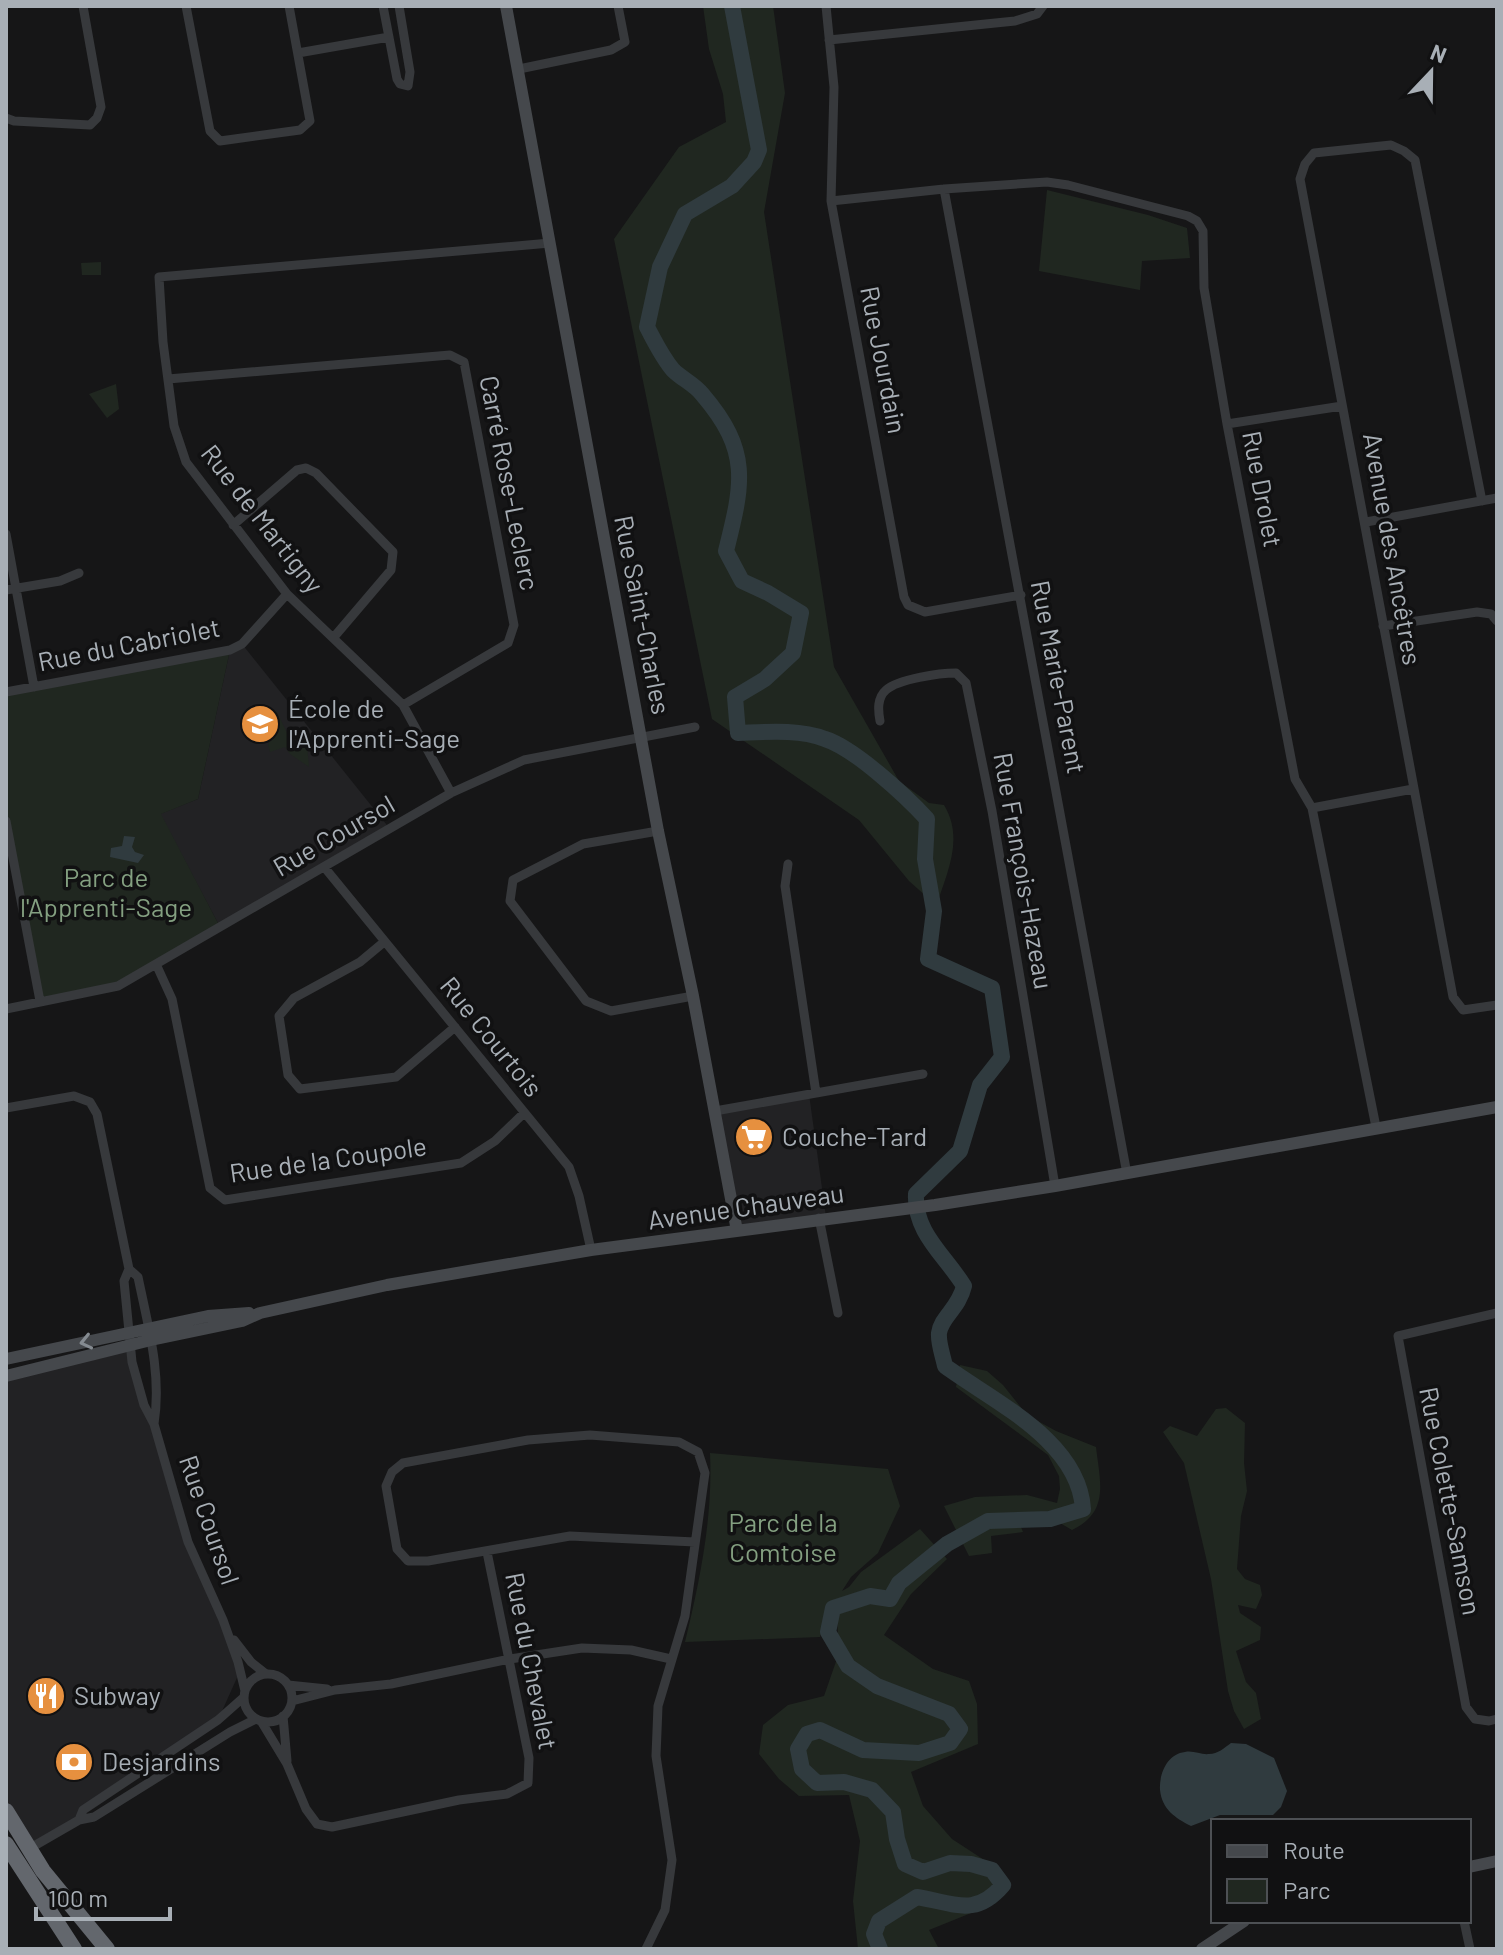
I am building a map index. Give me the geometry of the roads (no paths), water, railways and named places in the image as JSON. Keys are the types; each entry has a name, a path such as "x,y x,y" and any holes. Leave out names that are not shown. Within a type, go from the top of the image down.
{"highway":[{"path":"6,1811 16,1850 74,1949"},
{"path":"16,1850 70,1905 107,1949"}],"main road":[{"name":"Rue Saint-Charles","path":"506,6 658,831 737,1231"},
{"name":"Avenue Chauveau","path":"129,1339 208,1316 260,1313 387,1285 591,1250 935,1205 1127,1174 1497,1107"},
{"path":"6,1359 129,1339"},
{"path":"6,1376 129,1339"},
{"path":"1471,1867 1497,1861"},
{"path":"1202,1949 1241,1923"}],"street":[{"path":"6,118 90,125 97,118 101,107 83,6"},
{"path":"186,6 210,131 220,141 300,130 310,121 289,6"},
{"path":"383,6 397,79 400,84 408,86 410,72 399,6"},
{"path":"519,69 611,50 625,42 618,6"},
{"name":"Rue Jourdain","path":"826,6 834,87 831,201 904,597 908,605 925,612 1021,595"},
{"path":"829,40 1015,21 1037,14 1043,6"},
{"path":"298,53 389,37"},
{"name":"Avenue des Ancêtres","path":"1482,501 1415,160 1391,145 1314,153 1305,164 1300,179 1453,997 1463,1010 1497,1005"},
{"name":"Rue Drolet","path":"831,201 1047,182 1188,216 1197,221 1203,231 1204,288 1295,779 1312,808 1376,1127"},
{"name":"Rue Marie-Parent","path":"944,189 1127,1174"},
{"name":"Rue de Martigny","path":"451,793 403,705 287,594 186,462 174,426 159,277 550,243"},
{"name":"Carré Rose-Leclerc","path":"168,379 450,355 464,362 514,625 508,643 403,705"},
{"path":"1227,424 1342,406"},
{"path":"233,525 297,470 306,468 316,473 393,552 391,570 334,637"},
{"path":"1366,522 1497,498"},
{"path":"6,534 11,589 34,687"},
{"path":"11,589 60,581 79,573"},
{"name":"Rue du Cabriolet","path":"6,692 230,650 242,644 287,594"},
{"path":"1383,626 1477,612 1491,614 1497,621"},
{"name":"Rue François-Hazeau","path":"880,721 878,706 881,697 886,689 899,682 956,673 966,683 992,811 1055,1186"},
{"name":"Rue Coursol","path":"6,1009 118,986 451,793 524,760 695,727"},
{"path":"1312,808 1413,789"},
{"path":"6,821 40,1001"},
{"path":"658,831 583,844 513,880 510,901 586,1001 611,1011 693,996"},
{"path":"788,864 785,886 816,1093"},
{"name":"Rue Courtois","path":"325,868 569,1167 591,1250"},
{"path":"6,900 20,898"},
{"path":"384,942 360,962 294,998 279,1016 288,1075 300,1089 396,1077 455,1027"},
{"name":"Rue de la Coupole","path":"156,964 172,999 210,1188 225,1200 461,1163 495,1141 524,1113"},
{"path":"715,1111 923,1074"},
{"name":"Rue Coursol","path":"6,1108 74,1096 90,1102 97,1114 129,1269 124,1281 129,1339 144,1405 154,1424 188,1542 238,1662 244,1694"},
{"path":"819,1218 838,1313"},
{"name":"Rue Coursol","path":"129,1269 138,1277 150,1334 157,1404 154,1424"},
{"name":"Rue Colette-Samson","path":"1497,1313 1398,1336 1466,1707 1475,1719 1497,1719"},
{"path":"646,1949 665,1910 672,1860 656,1756 658,1706 685,1616 705,1473 698,1452 679,1442 590,1435 528,1440 403,1463 392,1472 386,1486 397,1549 408,1561 487,1552 570,1536 695,1542"},
{"name":"Rue du Chevalet","path":"258,1720 287,1764 308,1813 317,1824 332,1827 459,1800 507,1794 528,1783 529,1758 487,1552"},
{"name":"Rue Coursol","path":"227,1631 251,1662 266,1674"},
{"path":"244,1694 247,1710 258,1720 269,1722 283,1716 292,1701 335,1690 391,1684 510,1659 582,1648 631,1650 671,1659"},
{"path":"79,1820 83,1810 218,1720 244,1694 253,1679 266,1674 278,1676 288,1685 292,1701"},
{"path":"288,1685 335,1690"},
{"name":"Rue du Chevalet","path":"283,1716 287,1764"},
{"path":"16,1850 79,1820 94,1817 230,1732 258,1720"},
{"path":"1464,1923 1470,1949"}],"waterway":[{"path":"732,6 759,150 754,162 732,186 685,214 660,267 647,327 673,370 699,390 718,414 736,451 739,486 726,551 742,581 801,613 793,653 765,679 735,697 738,733 793,732 837,744 879,774 927,819 925,859 934,911 928,959 992,988 1002,1057 980,1085 960,1151 916,1194 925,1232 964,1286 940,1327 941,1350 945,1366 1009,1409 1050,1443 1067,1463 1078,1485 1083,1509 1050,1519 988,1521 947,1544 899,1583 890,1599 870,1596 833,1608 828,1632 848,1666 877,1686 949,1714 960,1729 950,1743 919,1753 863,1750 820,1730 807,1734 798,1749 802,1769 817,1783 844,1782 872,1790 893,1812 905,1864 923,1872 950,1863 971,1864 992,1870 1003,1885 983,1902 973,1905 953,1905 917,1897 879,1921 874,1934 880,1949"}],"place":[{"name":"École de l'Apprenti-Sage","path":"260,724"},
{"name":"Couche-Tard","path":"754,1137"},
{"name":"Subway","path":"46,1696"},
{"name":"Desjardins","path":"74,1762"}],"park label":[{"name":"Parc de l'Apprenti-Sage","path":"106,893"},
{"name":"Parc de la Comtoise","path":"783,1538"}]}
